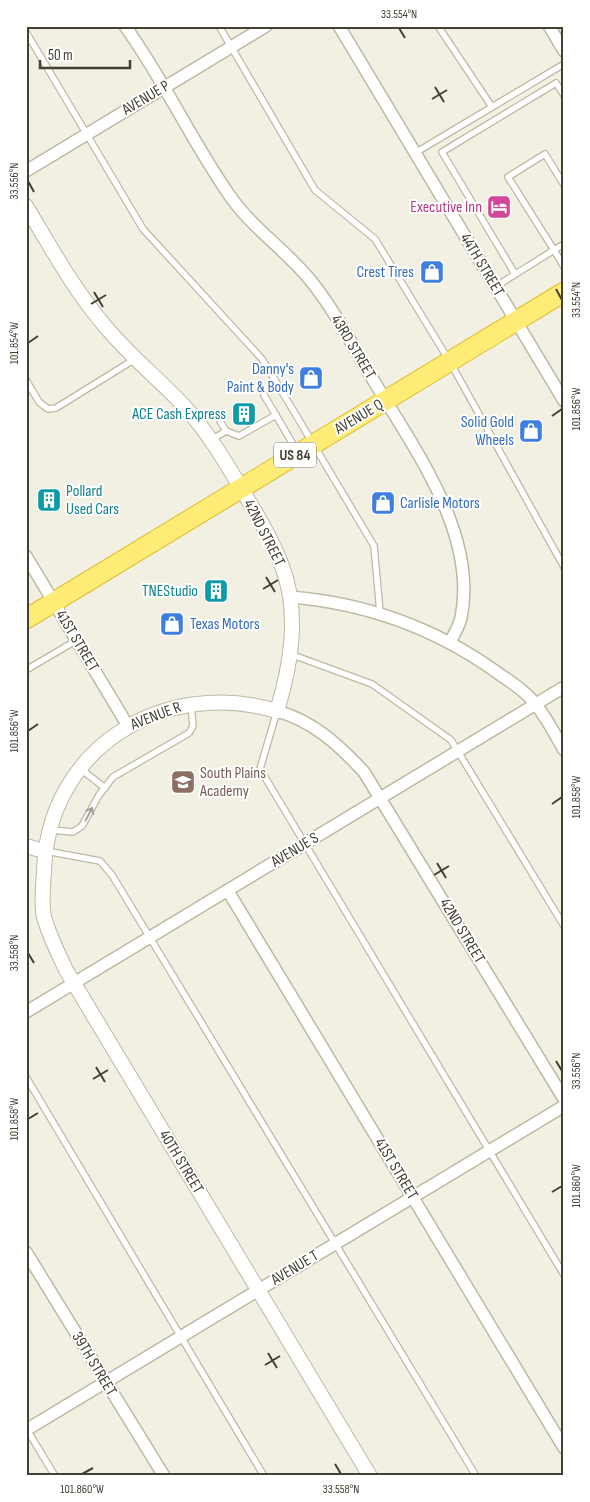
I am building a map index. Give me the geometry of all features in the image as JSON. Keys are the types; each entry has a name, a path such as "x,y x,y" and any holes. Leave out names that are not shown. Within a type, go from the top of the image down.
{"highway":[{"name":"AVENUE Q","path":"26,619 564,292"}],"street":[{"name":"43RD STREET","path":"125,26 165,87 230,196 254,224 312,282 433,480 450,519 462,576 463,602 460,620 450,642"},
{"name":"AVENUE P","path":"26,171 266,26"},
{"name":"44TH STREET","path":"339,26 564,401"},
{"path":"549,26 564,51"},
{"name":"42ND STREET","path":"26,206 81,295 99,319 135,360 184,405 211,440 269,538 283,568 290,597 290,654 286,679 277,711 318,730 344,750 364,772 382,798 564,1099"},
{"name":"41ST STREET","path":"26,556 128,726"},
{"path":"290,597 341,602 380,612 450,642 514,684 536,704 564,750"},
{"name":"AVENUE S","path":"26,1012 564,687"},
{"name":"AVENUE R","path":"44,850 49,830 63,795 80,768 97,750 128,726 167,709 218,701 262,706 277,711"},
{"path":"26,846 44,850"},
{"name":"40TH STREET","path":"44,850 44,916 62,962 370,1476"},
{"name":"41ST STREET","path":"228,891 564,1448"},
{"name":"AVENUE T","path":"26,1429 106,1383 564,1106"},
{"name":"39TH STREET","path":"26,1252 164,1476"}],"lane":[{"path":"219,26 315,190 376,239 450,362 564,567"},
{"path":"438,26 492,107"},
{"path":"26,32 143,229 262,359 306,449"},
{"path":"415,153 564,64"},
{"path":"515,274 442,152 556,83 564,95"},
{"path":"564,185 545,154 508,177 564,267"},
{"path":"495,287 564,244"},
{"path":"26,380 39,402 48,409 56,408 135,360"},
{"path":"264,395 276,415 306,449 374,546 380,612"},
{"path":"220,421 226,431 239,436 276,415"},
{"path":"211,440 226,431"},
{"path":"26,670 77,640"},
{"path":"290,654 372,684 452,740 564,926"},
{"path":"49,830 73,832 82,826 113,777 189,734 193,726 190,704"},
{"path":"277,711 260,769 564,1275"},
{"path":"80,768 105,788"},
{"path":"44,850 100,861 112,874 476,1476"},
{"path":"26,1077 264,1476"},
{"path":"26,1429 55,1476"}],"place":[{"name":"Executive Inn","path":"499,207"},
{"name":"Crest Tires","path":"432,272"},
{"name":"Danny's Paint & Body","path":"311,378"},
{"name":"ACE Cash Express","path":"244,414"},
{"name":"Solid Gold Wheels","path":"531,431"},
{"name":"Pollard Used Cars","path":"49,500"},
{"name":"Carlisle Motors","path":"383,503"},
{"name":"TNEStudio","path":"216,591"},
{"name":"Texas Motors","path":"172,624"},
{"name":"South Plains Academy","path":"183,782"}]}
